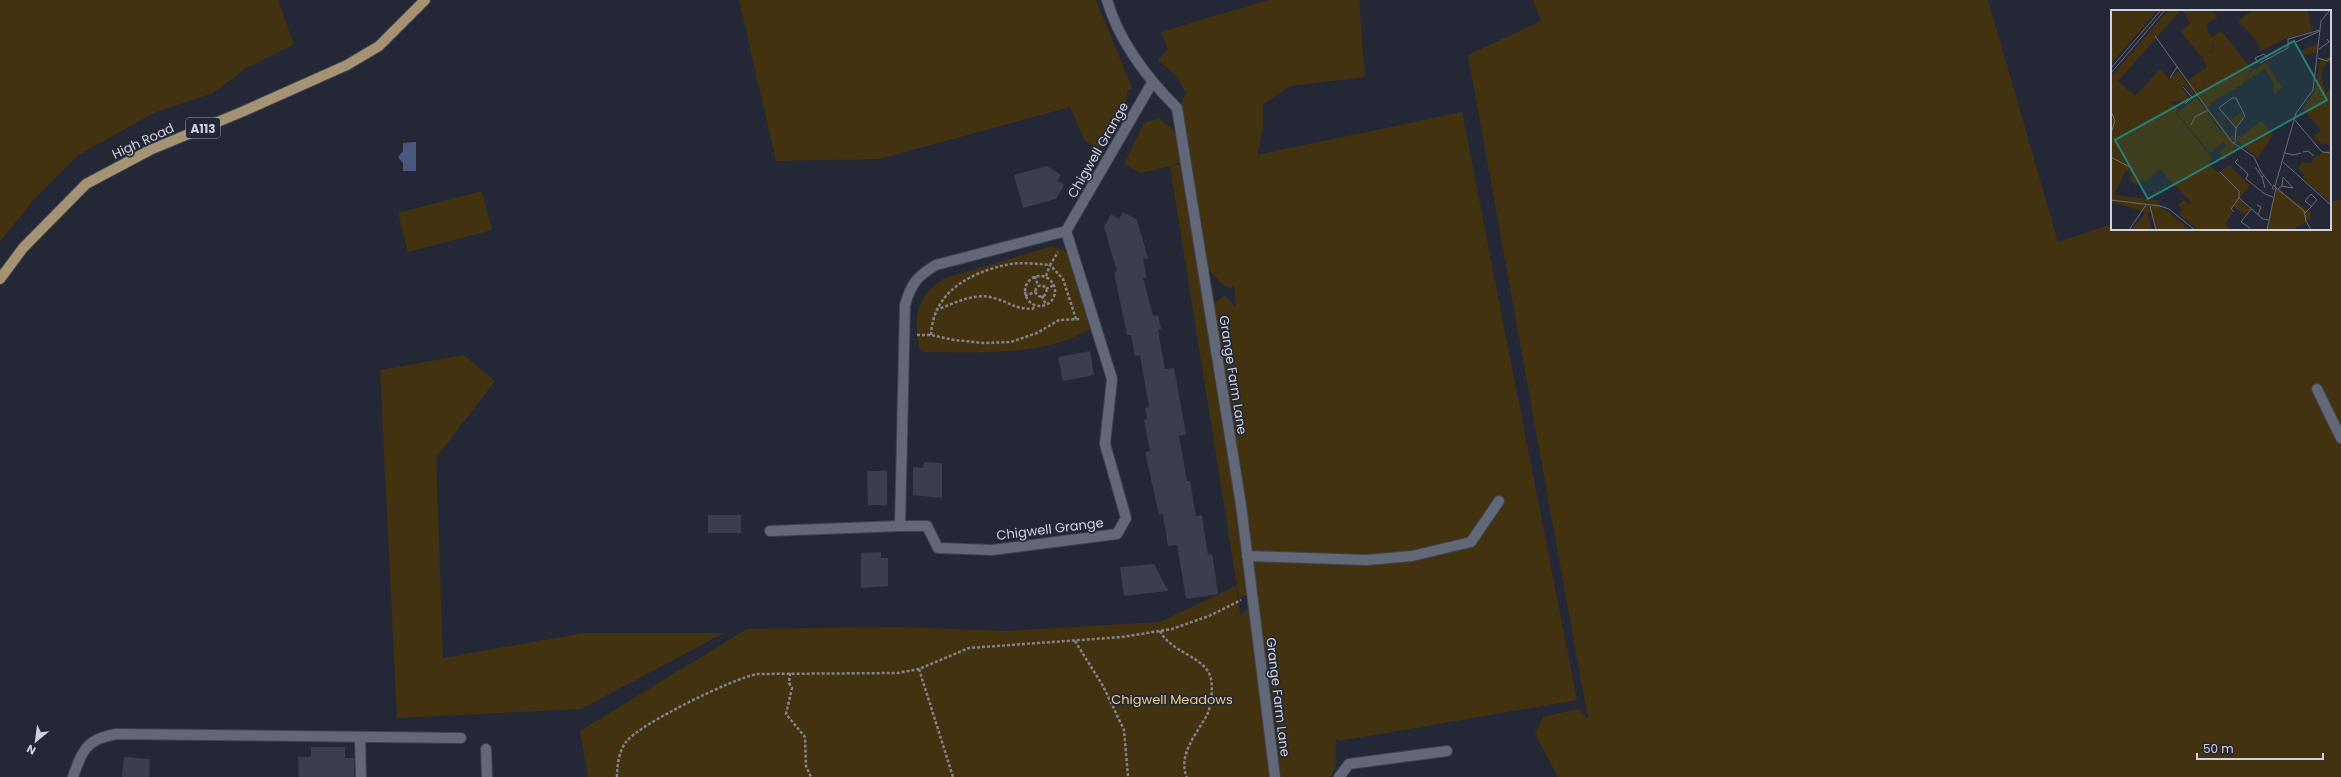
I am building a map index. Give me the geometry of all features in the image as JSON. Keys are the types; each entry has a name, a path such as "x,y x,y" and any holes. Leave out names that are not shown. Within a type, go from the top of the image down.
{"main road":[{"name":"High Road","path":"0,279 23,248 86,184 150,150 244,111 347,65 379,46 425,0"}],"street":[{"name":"Grange Farm Lane","path":"1107,0 1114,23 1152,83 1177,108 1241,505 1275,777"},
{"name":"Chigwell Grange","path":"770,531 927,526 938,548 992,550 1117,534 1126,518 1105,444 1112,379 1066,231 1152,83"},
{"path":"900,526 905,305 910,290 920,275 936,265 1066,231"},
{"path":"2317,389 2341,438"},
{"path":"1247,556 1366,560 1412,556 1471,542 1499,501"},
{"path":"73,777 79,759 95,739 116,734 461,738"},
{"path":"360,738 361,777"},
{"path":"486,749 487,777"},
{"path":"1339,777 1349,764 1447,751"}],"path":[{"path":"1046,276 1050,265 1061,249"},
{"path":"931,335 931,320 939,301 958,284 982,272 1011,264 1050,265 1063,279 1076,319"},
{"path":"936,310 966,299 983,296 997,299 1016,309 1032,309 1036,306 1046,305 1053,298 1054,285 1046,276 1035,276 1025,286 1025,296 1036,306"},
{"path":"1025,296 1035,292 1038,286 1035,276"},
{"path":"1042,296 1045,294 1046,289 1054,285"},
{"path":"1038,286 1044,286 1046,289"},
{"path":"1035,292 1037,295 1042,296 1046,305"},
{"path":"904,335 931,335 954,340 983,343 1011,342 1037,333 1059,320 1094,318"},
{"path":"617,777 617,764 626,742 638,732 690,702 745,676 757,674 898,674 919,670 969,648 1075,641 1172,629 1209,616 1252,594"},
{"path":"1160,631 1164,641 1207,668 1212,680 1207,714 1196,731 1186,756 1185,772 1187,777"},
{"path":"1075,641 1103,686 1124,730 1128,777"},
{"path":"919,670 953,777"},
{"path":"790,674 789,683 792,688 786,714 789,720 805,737 806,766 811,777"}],"green space":[{"path":"0,0 278,0 294,44 246,68 213,93 156,112 78,155 35,198 0,242"},
{"path":"739,0 1096,0 1132,88 1127,90 1126,105 1099,149 1085,141 1070,107 879,159 776,161"},
{"path":"1268,0 1359,0 1365,77 1290,86 1263,104 1263,130 1257,155 1462,112 1577,700 1340,741 1336,739 1335,769 1330,777 1281,777 1238,454 1214,303 1225,296 1236,307 1234,286 1230,288 1222,284 1206,266 1181,104 1186,93 1176,75 1158,60 1168,49 1161,32"},
{"path":"1533,0 1988,0 2058,242 2111,224 2111,230 2331,230 2331,201 2341,200 2341,777 1558,777 1535,734 1543,717 1578,709 1588,719 1468,55 1541,21"},
{"path":"1159,119 1170,127 1177,137 1184,162 1140,173 1124,164 1143,125 1148,121"},
{"path":"1185,164 1249,593 1239,599 1170,166"},
{"path":"482,191 492,230 408,252 398,213"},
{"path":"1052,246 1064,250 1069,256 1092,328 1074,337 1054,344 1011,351 925,352 919,348 917,337 917,317 919,309 927,294 943,279"},
{"path":"464,355 495,381 436,458 443,658 584,633 724,633 581,709 397,718 380,370"},
{"name":"Chigwell Meadows","path":"1236,586 1240,615 1249,608 1271,777 588,777 580,731 747,629 898,627 1006,631 1160,622"}],"water":[{"path":"416,142 416,171 403,171 403,163 398,157 403,151 403,143"}],"building":[{"path":"1047,166 1061,175 1057,181 1064,185 1056,199 1023,208 1014,175"},
{"path":"1123,212 1137,220 1148,258 1143,259 1147,278 1143,278 1153,316 1158,315 1161,329 1158,330 1165,369 1174,368 1186,434 1179,436 1187,481 1190,481 1196,516 1202,515 1208,555 1212,554 1218,594 1186,599 1177,545 1168,546 1163,514 1159,515 1145,452 1150,451 1144,420 1147,419 1145,408 1149,407 1140,355 1135,356 1131,335 1127,335 1114,272 1117,271 1104,227 1111,214 1119,219"},
{"path":"1090,351 1094,375 1063,381 1058,357"},
{"path":"924,462 942,463 942,498 913,495 913,467 923,468"},
{"path":"867,471 887,471 887,505 868,505"},
{"path":"708,515 741,515 741,533 708,533"},
{"path":"881,552 881,558 888,558 888,586 861,588 861,553"},
{"path":"1154,564 1168,591 1124,596 1120,567"},
{"path":"311,747 345,747 345,758 354,758 354,777 299,777 298,757 311,757"},
{"path":"124,757 150,759 149,777 122,777"}]}
